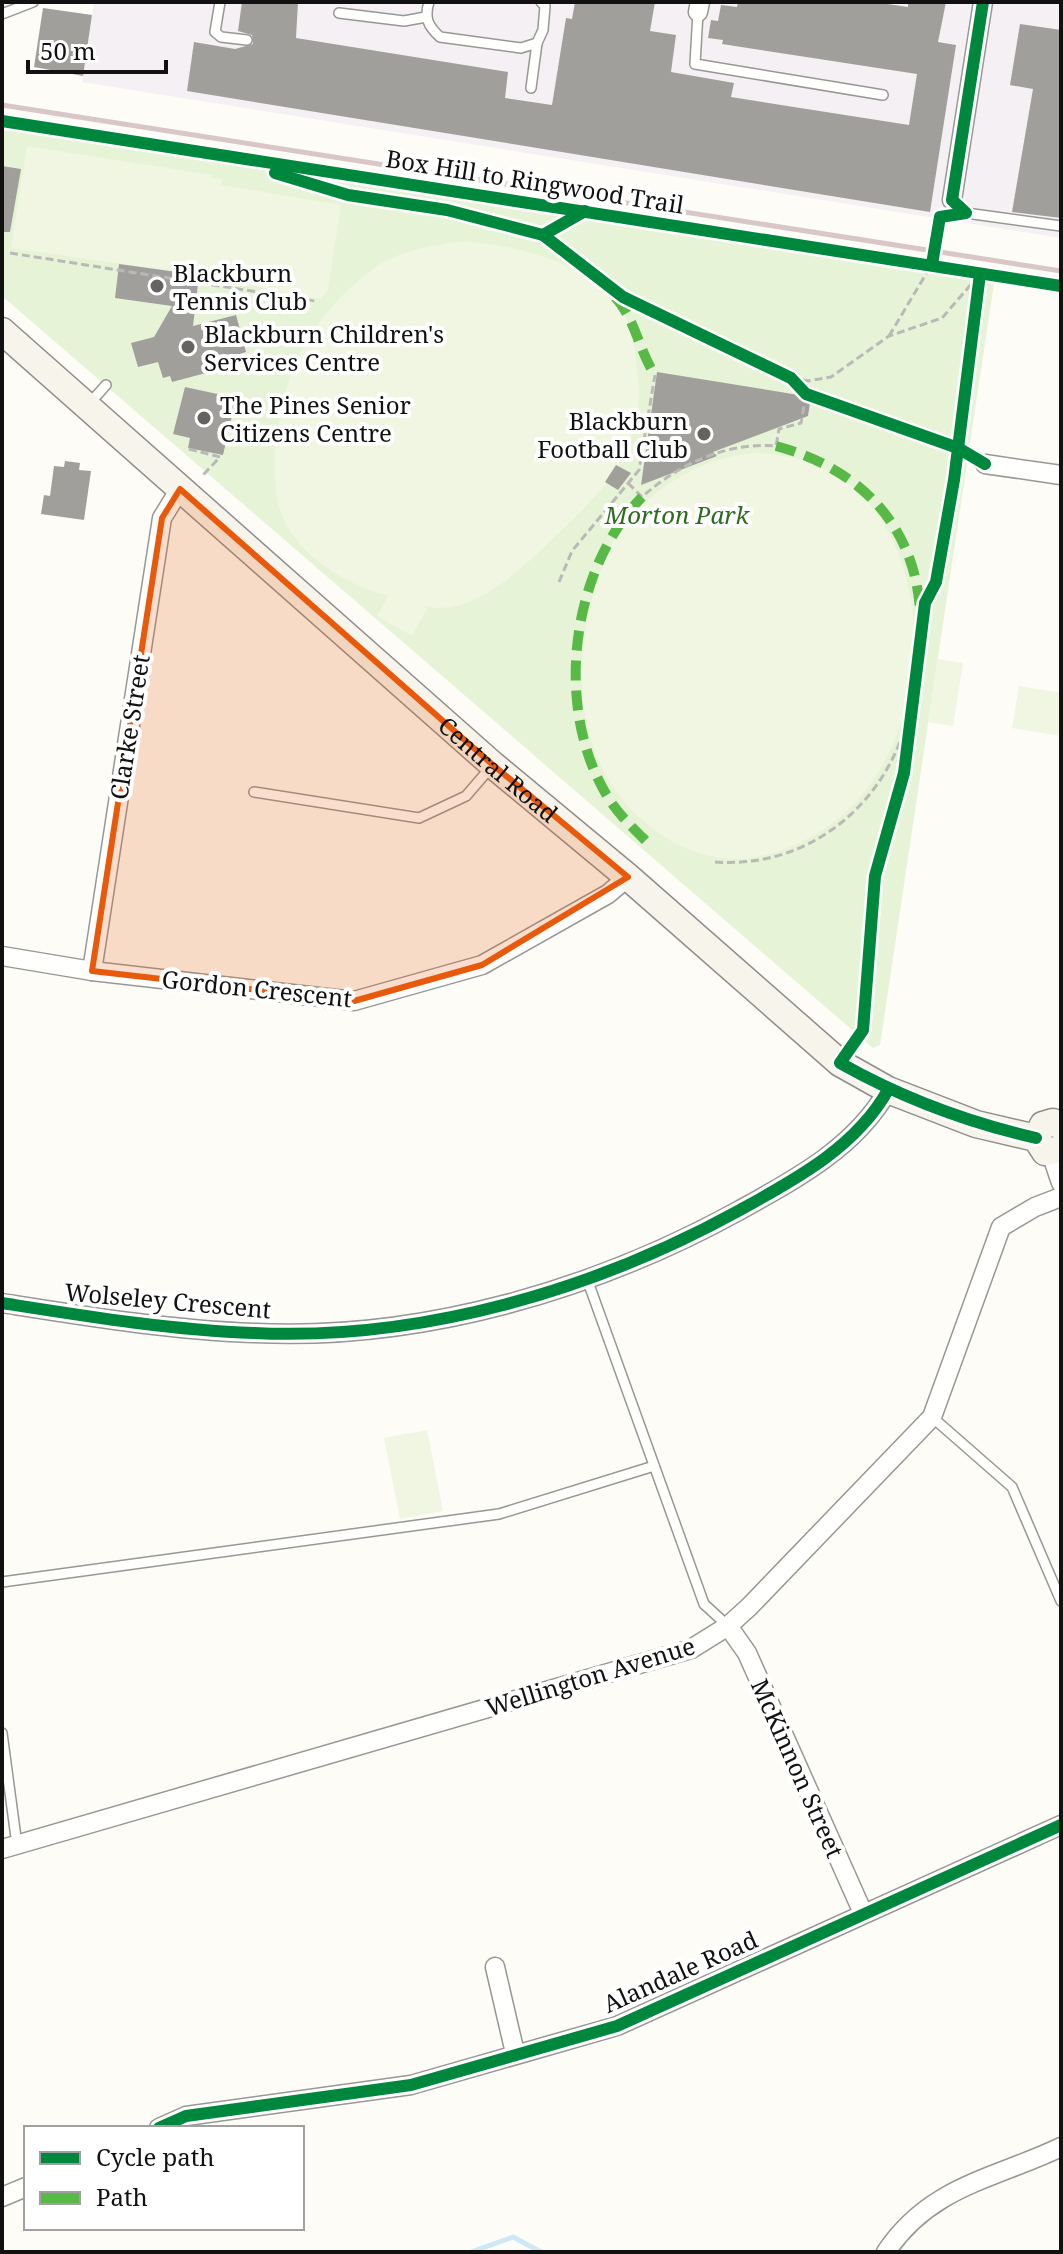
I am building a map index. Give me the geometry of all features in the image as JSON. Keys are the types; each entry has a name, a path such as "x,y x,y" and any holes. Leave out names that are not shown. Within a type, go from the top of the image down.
{"street":[{"path":"952,200 983,2"},
{"name":"Central Road","path":"2,331 392,672 493,765 628,877 840,1063 888,1090 976,1124 1049,1147"},
{"path":"985,464 1061,475"},
{"name":"Clarke Street","path":"92,971 162,518 180,489"},
{"name":"Gordon Crescent","path":"2,956 92,971 354,1001 482,965 608,894 628,877"},
{"name":"Wolseley Crescent","path":"2,1303 255,1333 404,1327 545,1295 681,1243 790,1183 858,1133 888,1090"},
{"path":"1061,1126 1053,1122 1043,1125 1061,1183"},
{"name":"Wellington Avenue","path":"10,1847 691,1649 728,1626 932,1417 1001,1227 1035,1207 1061,1197"},
{"name":"McKinnon Street","path":"728,1626 747,1653 863,1913"},
{"name":"Alandale Road","path":"164,2126 186,2116 411,2085 617,2026 1061,1825"},
{"path":"495,1967 515,2053"},
{"path":"886,2252 903,2227 938,2198 1061,2147"},
{"path":"2,2197 24,2188"}],"lane":[{"path":"2,14 33,2"},
{"path":"220,2 215,32 221,37 247,40"},
{"path":"429,2 426,17 430,28 440,37 521,48 537,43"},
{"path":"531,88 537,43 545,16 541,2"},
{"path":"699,7 695,64 883,95"},
{"path":"339,13 404,21 426,17"},
{"path":"952,200 966,213 1061,226"},
{"path":"87,406 106,385"},
{"path":"254,792 419,818 466,796 493,765"},
{"path":"587,1279 704,1604 728,1626"},
{"path":"932,1417 1012,1487 1061,1601"},
{"path":"2,1582 499,1514 654,1466"},
{"path":"2,1733 10,1847"}],"path":[{"path":"10,253 315,301"},
{"path":"916,262 937,261"},
{"path":"889,336 937,261"},
{"path":"786,376 808,381 831,377 845,370 889,336 942,318 981,274"},
{"path":"976,304 981,274"},
{"path":"559,582 572,551 639,470 655,375"},
{"path":"786,376 806,394 819,399"},
{"path":"628,483 642,497 661,480 704,458 746,446 776,446 779,429 801,423 806,394"},
{"path":"189,449 220,457 203,475"},
{"path":"905,759 918,655"},
{"path":"715,862 750,862 773,857 801,848 844,823 870,795 891,764 909,711 918,655"}],"highlighted area":[{"path":"180,489 493,765 628,877 482,965 354,1001 92,971 162,518"}],"shaded area":[{"path":"94,2 1061,2 1061,238 82,82"}],"green space":[{"name":"Morton Park","path":"2,126 994,283 880,1045 873,1048 2,296"},
{"path":"27,146 212,175 212,178 222,179 221,185 341,205 328,290 320,299 199,275 11,248"},
{"path":"464,241 529,252 550,259 588,279 605,293 626,317 632,334 638,405 633,431 618,468 585,507 528,562 489,592 459,605 428,607 412,636 377,616 388,596 330,570 305,549 286,524 278,503 275,479 278,426 292,373 302,350 320,321 344,294 362,277 391,258 422,248"},
{"path":"755,453 820,466 868,503 899,555 913,618 910,683 892,747 857,801 807,839 780,851 732,859 684,848 667,838 633,811 613,786 598,758 588,728 582,665 585,632 597,581 607,553 622,528 649,499 681,476 716,461"},
{"path":"938,659 963,663 953,726 928,722"},
{"path":"1019,686 1061,693 1061,736 1012,728"},
{"path":"427,1430 443,1511 400,1519 384,1438"}],"building":[{"path":"242,2 298,2 296,38 508,72 505,98 552,105 566,18 572,19 575,2 655,2 650,31 676,35 671,72 734,83 731,97 909,125 917,74 722,44 723,40 708,38 711,20 718,21 721,5 737,7 738,2 874,2 908,7 908,2 946,2 938,42 956,45 930,212 187,91 194,42 235,49 253,44 252,35 238,31"},
{"path":"43,8 92,15 83,76 34,67"},
{"path":"1020,24 1061,30 1061,218 1012,212 1033,89 1010,85"},
{"path":"2,166 21,169 10,232 2,232"},
{"name":"Blackburn Children's Services Centre","path":"119,264 199,275 193,326 236,315 246,352 233,356 236,365 172,382 170,376 163,378 158,362 138,367 131,343 154,337 172,306 115,298"},
{"name":"Blackburn Football Club","path":"657,372 811,397 808,416 713,452 717,456 641,485"},
{"name":"The Pines Senior Citizens Centre","path":"185,387 236,398 223,455 188,448 190,438 173,434"},
{"path":"65,461 80,463 79,470 91,471 84,520 41,514 44,495 50,496 54,466 64,467"},
{"path":"616,465 631,473 618,490 605,482"}],"waterway":[{"path":"471,2252 513,2237 541,2252"}],"railway":[{"path":"2,105 1061,271"}],"marked path":[{"path":"615,297 622,305 655,375"},
{"path":"776,446 832,469 856,485 876,504 893,526 906,551 920,610"},
{"path":"642,497 618,528 599,563 585,602 578,642 576,684 580,725 591,764 613,805 650,845"}],"cycle path":[{"path":"932,264 940,217 966,213 952,200 983,2"},
{"name":"Box Hill to Ringwood Trail","path":"2,121 1061,286"},
{"name":"Box Hill to Ringwood Trail","path":"275,173 348,195 447,210 543,235 585,211"},
{"path":"543,235 623,297 791,378 806,394 958,448 985,464"},
{"path":"980,274 954,480 936,582 925,603 904,773 875,876 863,1030 840,1063 935,1108 1036,1138"},
{"path":"2,1303 128,1322 254,1333 317,1333 443,1319 567,1286 684,1239 761,1198 823,1160 859,1128 888,1090"},
{"path":"164,2126 186,2116 411,2085 617,2026 1061,1825"}],"place":[{"name":"Blackburn Tennis Club","path":"157,286"},
{"name":"Blackburn Children's Services Centre","path":"188,347"},
{"name":"The Pines Senior Citizens Centre","path":"204,418"},
{"name":"Blackburn Football Club","path":"704,434"}]}
